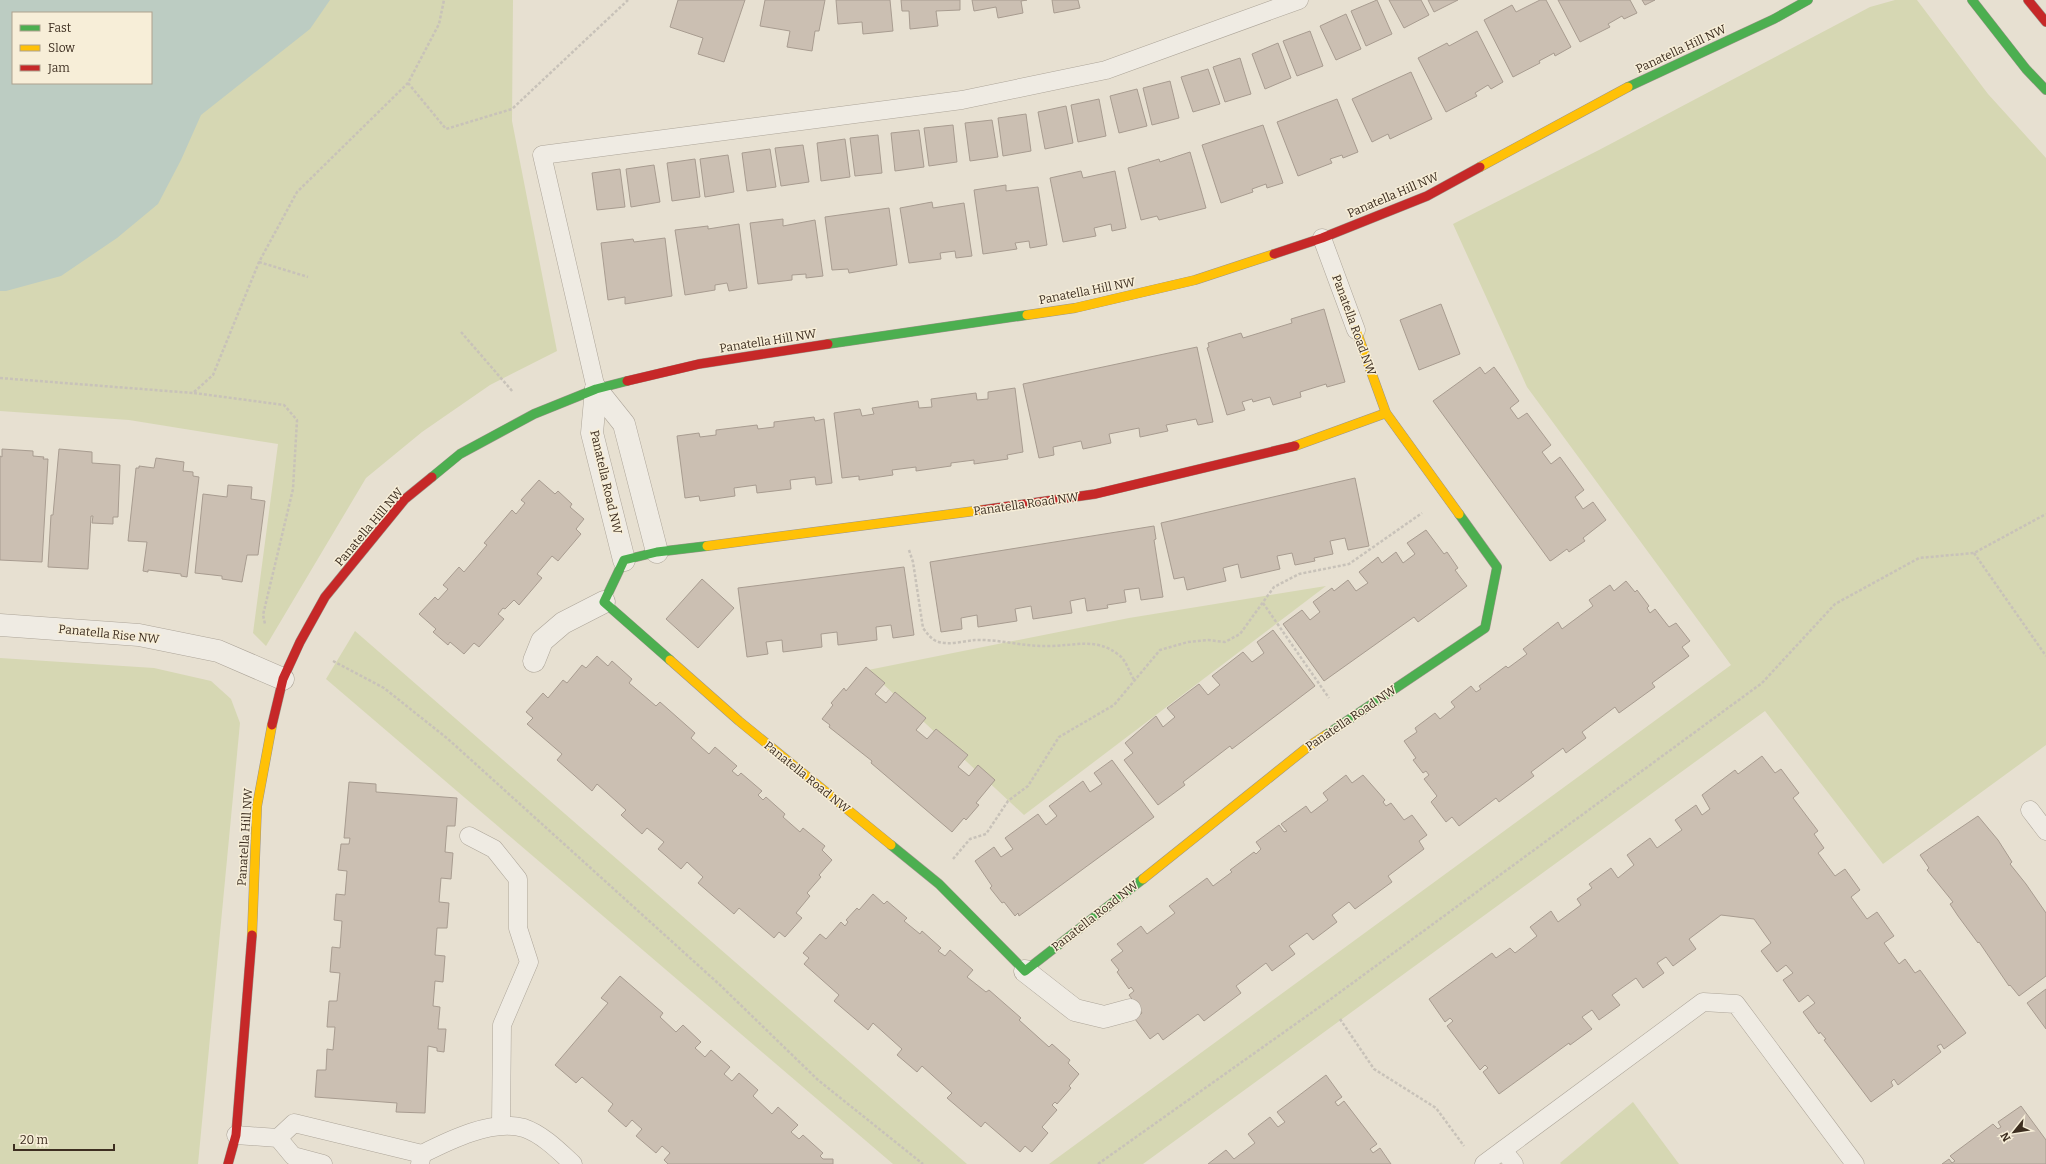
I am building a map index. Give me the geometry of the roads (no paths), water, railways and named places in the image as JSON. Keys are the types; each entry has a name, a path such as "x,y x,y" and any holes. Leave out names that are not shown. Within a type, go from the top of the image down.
{"street":[{"name":"Panatella Hill NW","path":"228,1164 236,1135 251,952 257,806 270,735 283,679 300,642 325,597 405,499 460,454 534,414 596,389 699,364 1076,308 1195,280 1322,238 1427,196 1634,84 1774,19 1808,0"},
{"path":"1972,0 2026,69 2046,90"},
{"path":"2028,0 2046,22"},
{"name":"Panatella Road NW","path":"1024,971 1162,864 1309,746 1485,628 1497,567 1386,413 1356,330"},
{"path":"596,389 624,424 657,552"},
{"name":"Panatella Road NW","path":"596,389 592,433 624,560 657,552 898,522 1095,494 1287,449 1386,413"},
{"path":"534,661 542,641 563,623 604,602 624,560"},
{"name":"Panatella Road NW","path":"604,602 739,721 935,882 1024,971 1075,1010 1104,1017 1130,1010"},
{"name":"Panatella Rise NW","path":"0,625 139,635 218,651 283,679"}],"lane":[{"path":"596,389 542,155 962,100 1106,70 1299,0"},
{"name":"Panatella Road NW","path":"1322,238 1356,330"},
{"path":"2030,810 2046,831"},
{"path":"469,836 494,849 518,879 518,928 528,962 502,1025 501,1125"},
{"path":"1484,1164 1508,1157 1703,1002 1736,1004 1855,1164"},
{"path":"278,1138 294,1123 421,1159 450,1140 501,1125 524,1128 553,1145 573,1164"},
{"path":"236,1135 278,1138 293,1156 323,1164"}]}
